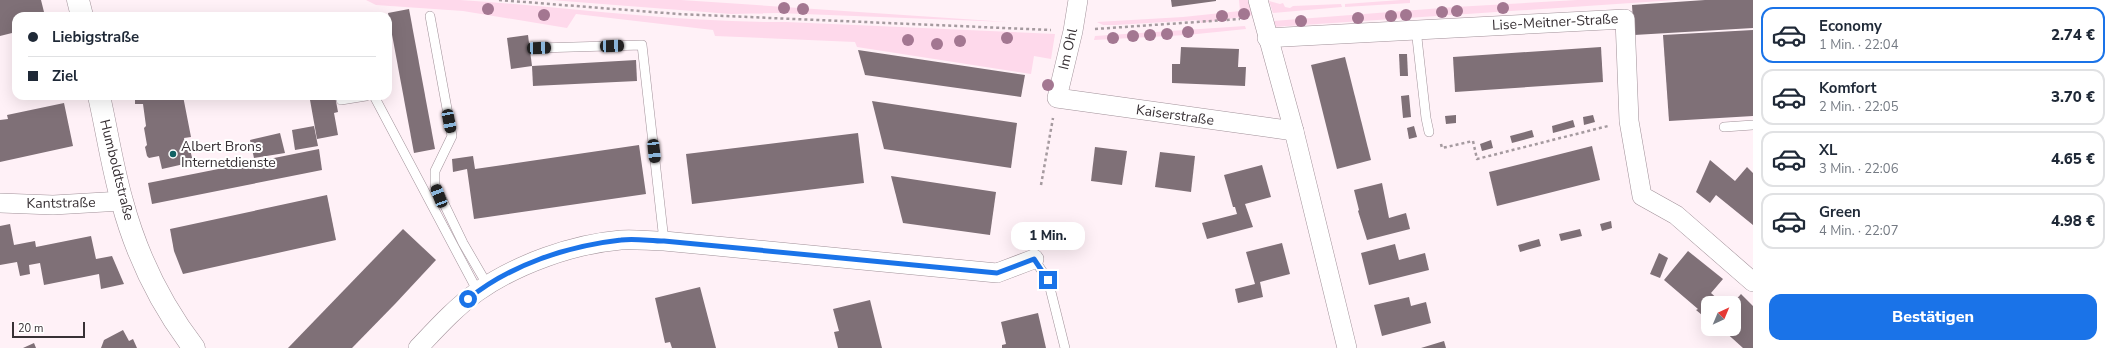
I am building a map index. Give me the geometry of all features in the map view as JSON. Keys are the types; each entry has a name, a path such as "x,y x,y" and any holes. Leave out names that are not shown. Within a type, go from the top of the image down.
{"street":[{"path":"78,0 81,12"},
{"name":"Im Ohl","path":"1055,105 1073,31 1078,0"},
{"path":"1260,8 1267,38 1294,131 1347,348"},
{"name":"Lise-Meitner-Straße","path":"1267,38 1625,19 1629,121 1642,196 1676,215 1753,282"},
{"name":"Humboldtstraße","path":"100,100 122,201 143,261 181,331 194,348"},
{"name":"Kaiserstraße","path":"1055,105 1294,131"},
{"name":"Kantstraße","path":"0,203 53,205 122,201"},
{"path":"418,348 449,315 483,289 519,268 562,251 622,240 664,241 997,273 1034,259"}],"lane":[{"path":"430,16 452,136 435,171 435,185 483,289"},
{"path":"1416,29 1426,118 1429,132"},
{"path":"539,48 642,45 664,241"},
{"path":"376,100 483,289"},
{"path":"1724,127 1753,125"},
{"path":"1034,259 1048,280 1065,348"}],"path":[{"path":"499,0 678,14 1073,31 1260,8"},
{"path":"1041,185 1055,105"},
{"path":"1429,132 1438,135 1442,148 1473,141 1477,159 1629,121"}],"shaded area":[{"path":"366,0 460,0 704,20 786,22 1055,34 1051,59 1034,56 1031,74 857,47 855,42 715,36 713,30 576,14 567,28 463,11 376,5"},
{"path":"551,0 681,0 1008,22 778,13 731,14"},
{"path":"1239,0 1252,0 1255,15 1201,23 1200,20 1115,25 1103,25 1097,22 1183,17 1240,11"},
{"path":"1410,0 1410,3 1345,7 1345,4"},
{"path":"1577,0 1676,0 1273,27 1273,21 1455,7"},
{"path":"1269,1 1280,4 1283,3 1285,7 1290,8 1293,6 1341,4 1342,7 1273,13"},
{"path":"1245,26 1246,29 1187,35 1094,40 1095,36"}],"building":[{"path":"0,0 41,0 44,12 12,12 12,33 0,36"},
{"path":"1171,0 1216,0 1216,1 1172,7"},
{"path":"1705,0 1753,0 1753,28 1634,35 1632,5"},
{"path":"409,9 435,149 414,153 392,35 392,12"},
{"path":"1753,30 1753,116 1669,121 1663,35"},
{"path":"528,35 532,66 511,69 507,38"},
{"path":"1181,47 1239,49 1238,67 1246,67 1245,86 1172,83 1172,64 1180,64"},
{"path":"1601,47 1603,82 1455,92 1453,57"},
{"path":"858,50 1025,75 1021,97 865,75"},
{"path":"1399,54 1407,54 1408,76 1400,76"},
{"path":"1345,57 1371,160 1337,169 1311,65"},
{"path":"636,60 637,81 533,86 532,66"},
{"path":"1409,95 1411,117 1403,118 1401,96"},
{"path":"135,100 184,100 191,137 184,138 187,150 190,149 193,162 162,169 159,156 149,158 147,156 144,128 146,126 143,104 135,104"},
{"path":"310,100 336,100 338,112 334,113 338,135 317,139"},
{"path":"872,101 1017,123 1011,168 884,149"},
{"path":"64,103 73,146 0,162 0,120 8,119 7,115"},
{"path":"1456,115 1456,123 1446,124 1445,116"},
{"path":"1593,115 1595,122 1584,125 1583,117"},
{"path":"1573,120 1575,127 1553,133 1552,126"},
{"path":"314,126 318,146 295,150 292,130"},
{"path":"1414,126 1417,137 1409,139 1407,128"},
{"path":"1532,130 1534,137 1512,143 1510,136"},
{"path":"280,133 285,153 254,158 250,140"},
{"path":"858,133 864,183 692,204 686,154"},
{"path":"1491,140 1493,148 1482,151 1480,144"},
{"path":"639,145 646,194 474,219 467,169 453,172 452,159 473,156 475,169"},
{"path":"1592,146 1600,180 1497,206 1489,172"},
{"path":"1095,147 1127,151 1122,185 1091,181"},
{"path":"319,149 322,170 152,204 148,183"},
{"path":"1160,152 1195,156 1191,192 1155,187"},
{"path":"1710,160 1735,181 1747,167 1753,173 1753,225 1716,195 1710,203 1696,192"},
{"path":"1262,165 1271,197 1245,204 1253,227 1207,239 1202,223 1237,214 1235,207 1233,207 1224,175"},
{"path":"891,176 996,192 990,235 903,223"},
{"path":"1382,183 1389,218 1406,213 1410,229 1367,240 1358,211 1354,190"},
{"path":"327,195 336,240 183,274 174,251 170,229"},
{"path":"1611,221 1612,228 1602,231 1600,224"},
{"path":"10,224 14,245 35,241 36,247 91,236 96,259 112,256 124,284 101,289 99,274 44,285 40,263 29,265 30,274 20,276 17,262 0,265 0,226"},
{"path":"403,229 436,260 395,304 352,348 288,348"},
{"path":"1580,229 1582,236 1561,241 1559,234"},
{"path":"1539,239 1541,246 1520,252 1518,245"},
{"path":"1282,243 1290,274 1260,282 1263,297 1238,303 1235,289 1255,284 1246,252"},
{"path":"1395,244 1399,260 1425,253 1429,270 1369,285 1361,253"},
{"path":"1688,251 1723,279 1711,293 1714,296 1701,296 1701,314 1696,310 1698,309 1664,280"},
{"path":"1659,253 1668,258 1660,278 1650,274"},
{"path":"700,287 716,348 672,348 670,342 665,343 655,298"},
{"path":"1741,294 1753,306 1753,348 1743,348 1730,336 1741,336 1741,296 1739,296"},
{"path":"1409,297 1411,306 1426,302 1431,323 1382,336 1374,305"},
{"path":"870,300 882,348 838,348 834,332 839,331 833,309"},
{"path":"1038,313 1046,348 1002,348 1002,345 1006,344 1001,322"},
{"path":"123,330 129,341 133,339 137,348 101,348 104,340"},
{"path":"1444,341 1446,348 1421,348"},
{"path":"34,343 36,348 23,348"}],"place":[{"name":"Albert Brons Internetdienste","path":"173,154"}],"route":[{"path":"468,299 519,268 562,251 622,240 664,241 997,273 1034,259 1048,280"}]}
